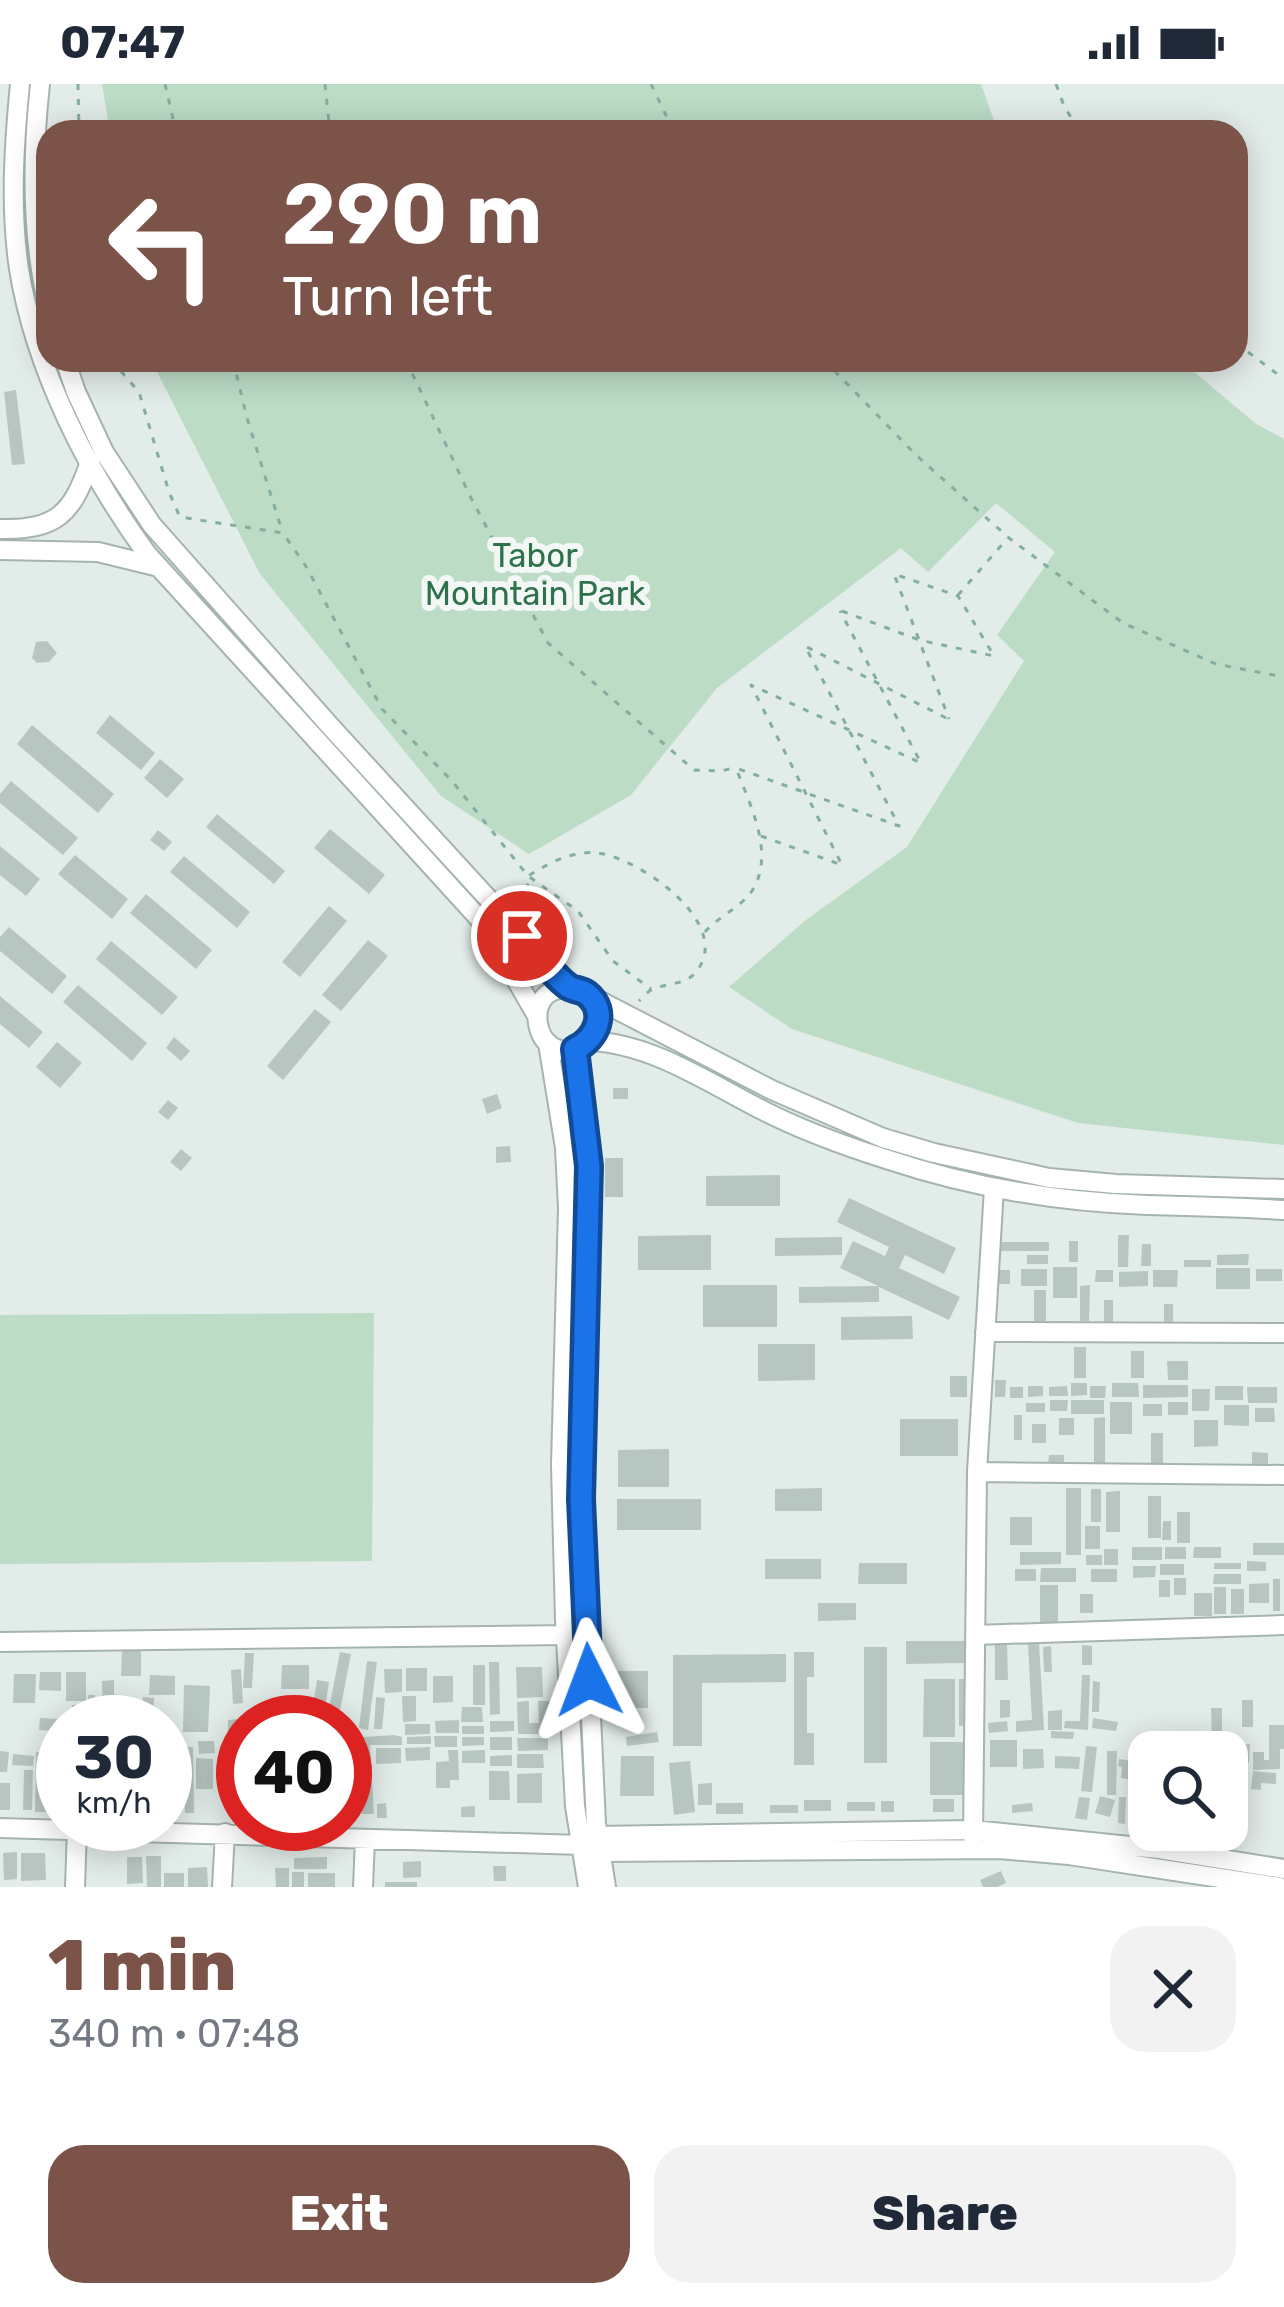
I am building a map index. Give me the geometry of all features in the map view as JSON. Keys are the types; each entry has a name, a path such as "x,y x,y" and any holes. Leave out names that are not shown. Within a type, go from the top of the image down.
{"street":[{"path":"20,84 14,198 19,269 36,339"},
{"path":"36,201 40,84"},
{"path":"48,372 111,504 159,568 484,925 548,1043 559,1097 567,1188 561,1466 574,1806 593,1844 606,1887"},
{"path":"69,372 104,452 152,525 552,969 598,1012 598,1022 583,1045 589,1166 581,1499 593,1844 588,1887"},
{"path":"0,529 35,528 65,513 89,462"},
{"path":"0,550 98,552 159,568"},
{"path":"536,1016 550,993 579,991 772,1090 883,1138 934,1153 1049,1178 1284,1189"},
{"path":"548,1043 561,1049 616,1042 648,1052 828,1139 994,1189 1144,1205 1284,1210"},
{"path":"973,1840 977,1472 994,1189"},
{"path":"985,1332 1284,1333"},
{"path":"977,1472 1284,1475"},
{"path":"975,1635 1284,1624"},
{"path":"0,1642 566,1635"},
{"path":"0,1828 36,1828"},
{"path":"372,1839 593,1844 973,1840 1136,1846 1284,1869"},
{"path":"973,1840 1279,1887"},
{"path":"75,1887 76,1851"},
{"path":"222,1887 224,1851"},
{"path":"364,1887 365,1851"}],"path":[{"path":"78,84 79,120"},
{"path":"164,84 173,120"},
{"path":"325,84 329,120"},
{"path":"651,84 668,120"},
{"path":"1056,84 1073,120"},
{"path":"1248,353 1284,379"},
{"path":"122,372 140,392 180,517 283,533"},
{"path":"236,372 283,533 307,568 382,709 452,781 528,876 578,911 613,961 651,989"},
{"path":"412,372 471,499 548,643 694,770 736,768 805,791 899,826 849,730 805,646 880,685 950,720 919,640 894,574 958,596 994,656 919,640 841,611 880,685 920,763 849,730 752,685 805,791 842,865 761,836"},
{"path":"836,372 916,455 1009,538 1123,623 1216,664 1284,677"},
{"path":"958,596 1009,538"},
{"path":"705,932 748,896 759,873 761,836 736,768"},
{"path":"528,876 565,856 599,853 640,868 687,904 705,932 698,970 692,977 651,989 626,1015"},
{"path":"528,876 526,898 548,927 554,946 552,969"}],"green space":[{"path":"102,84 981,84 994,120 108,120"},
{"name":"Tabor Mountain Park","path":"157,372 1194,372 1256,424 1284,439 1284,1145 1078,1123 792,1029 729,987 806,920 907,847 1024,661 997,635 1055,552 996,503 928,572 901,548 717,688 631,795 529,854 441,796 260,574"},
{"path":"374,1313 372,1561 0,1564 0,1315"}],"building":[{"path":"16,390 25,464 12,465 4,392"},
{"path":"47,641 57,653 49,662 37,663 32,658 36,642"},
{"path":"110,715 155,753 141,770 96,733"},
{"path":"32,725 114,794 98,813 17,744"},
{"path":"160,759 184,779 167,798 144,778"},
{"path":"11,781 78,838 63,855 0,803 0,794"},
{"path":"217,814 285,871 274,884 206,827"},
{"path":"330,829 385,875 369,894 314,848"},
{"path":"158,830 172,842 164,851 150,840"},
{"path":"0,846 40,879 26,896 0,875"},
{"path":"75,855 128,899 112,919 58,874"},
{"path":"184,856 250,912 237,928 170,872"},
{"path":"146,894 212,950 196,969 130,913"},
{"path":"329,906 347,921 300,977 282,962"},
{"path":"9,927 67,976 52,994 0,951 0,937"},
{"path":"368,940 388,956 341,1011 322,995"},
{"path":"111,941 178,997 162,1015 96,959"},
{"path":"78,985 147,1043 132,1061 63,1002"},
{"path":"0,996 43,1032 29,1048 0,1024"},
{"path":"315,1009 331,1022 283,1080 267,1066"},
{"path":"174,1037 190,1051 181,1061 166,1048"},
{"path":"57,1042 82,1063 60,1088 36,1067"},
{"path":"613,1088 628,1088 628,1099 613,1099"},
{"path":"497,1094 502,1108 487,1114 482,1099"},
{"path":"168,1100 178,1108 168,1120 158,1112"},
{"path":"510,1146 511,1162 496,1163 496,1147"},
{"path":"181,1149 192,1158 181,1171 170,1162"},
{"path":"605,1158 623,1158 623,1197 605,1197"},
{"path":"780,1175 780,1206 706,1206 706,1176"},
{"path":"849,1198 956,1248 944,1274 905,1255 899,1268 960,1297 949,1320 879,1287 879,1302 799,1303 799,1287 878,1286 840,1268 853,1241 885,1256 889,1247 837,1222"},
{"path":"711,1235 711,1270 638,1270 638,1236"},
{"path":"1118,1235 1129,1235 1128,1267 1118,1267"},
{"path":"842,1237 842,1255 775,1256 775,1238"},
{"path":"1069,1241 1078,1241 1078,1262 1069,1262"},
{"path":"998,1242 1049,1242 1049,1251 998,1251"},
{"path":"1142,1244 1151,1244 1151,1266 1141,1266"},
{"path":"1249,1254 1248,1265 1217,1265 1217,1255"},
{"path":"1027,1255 1048,1255 1048,1264 1027,1264"},
{"path":"1184,1260 1211,1260 1211,1267 1184,1267"},
{"path":"1053,1267 1077,1267 1077,1298 1053,1298"},
{"path":"1216,1268 1250,1268 1250,1289 1216,1289"},
{"path":"1021,1269 1047,1269 1047,1286 1021,1286"},
{"path":"1256,1269 1282,1269 1282,1281 1256,1281"},
{"path":"999,1270 1010,1270 1010,1284 998,1284"},
{"path":"1096,1270 1113,1270 1113,1282 1095,1282"},
{"path":"1153,1270 1178,1270 1177,1287 1153,1287"},
{"path":"1148,1271 1148,1286 1119,1287 1119,1272"},
{"path":"703,1285 777,1285 777,1327 703,1327"},
{"path":"1090,1285 1089,1321 1080,1321 1080,1286"},
{"path":"1034,1290 1046,1290 1046,1321 1034,1321"},
{"path":"1104,1300 1113,1300 1113,1324 1104,1324"},
{"path":"1164,1304 1173,1304 1173,1323 1164,1323"},
{"path":"912,1316 913,1339 841,1340 841,1317"},
{"path":"758,1344 815,1344 815,1380 758,1381"},
{"path":"1074,1347 1086,1347 1086,1378 1074,1378"},
{"path":"1131,1351 1144,1351 1144,1378 1131,1378"},
{"path":"1167,1361 1188,1361 1188,1380 1168,1380"},
{"path":"950,1376 967,1376 967,1397 950,1397"},
{"path":"995,1380 1006,1380 1005,1397 995,1397"},
{"path":"1071,1383 1087,1383 1087,1395 1071,1396"},
{"path":"1112,1383 1138,1383 1139,1397 1112,1397"},
{"path":"1143,1385 1188,1385 1188,1397 1143,1398"},
{"path":"1028,1386 1043,1386 1043,1396 1028,1397"},
{"path":"1067,1386 1068,1396 1049,1396 1049,1387"},
{"path":"1090,1386 1106,1386 1105,1398 1090,1398"},
{"path":"1215,1386 1243,1386 1243,1400 1215,1400"},
{"path":"1010,1387 1023,1387 1023,1398 1010,1398"},
{"path":"1247,1387 1277,1387 1277,1403 1248,1403"},
{"path":"1192,1389 1210,1389 1209,1411 1192,1411"},
{"path":"1050,1400 1068,1400 1067,1411 1050,1411"},
{"path":"1071,1400 1104,1400 1104,1414 1071,1414"},
{"path":"1110,1402 1132,1402 1132,1434 1110,1434"},
{"path":"1168,1402 1188,1402 1188,1415 1168,1415"},
{"path":"1026,1403 1045,1403 1045,1412 1026,1412"},
{"path":"1143,1404 1162,1404 1162,1416 1143,1416"},
{"path":"1224,1405 1249,1405 1249,1426 1224,1425"},
{"path":"1255,1408 1274,1408 1275,1422 1255,1422"},
{"path":"1014,1415 1022,1415 1022,1440 1014,1440"},
{"path":"1105,1417 1105,1464 1094,1465 1094,1418"},
{"path":"1059,1418 1074,1418 1074,1435 1059,1435"},
{"path":"900,1419 958,1419 958,1456 900,1456"},
{"path":"1194,1420 1218,1420 1218,1446 1194,1447"},
{"path":"1032,1424 1046,1424 1046,1443 1032,1443"},
{"path":"1151,1433 1163,1433 1163,1467 1151,1467"},
{"path":"669,1449 669,1487 618,1487 618,1450"},
{"path":"1252,1452 1268,1453 1268,1465 1252,1465"},
{"path":"1049,1455 1064,1455 1064,1466 1048,1466"},
{"path":"822,1488 822,1511 775,1511 775,1489"},
{"path":"1066,1488 1081,1488 1081,1555 1066,1555"},
{"path":"1091,1489 1101,1489 1101,1522 1091,1522"},
{"path":"1120,1491 1120,1532 1106,1532 1106,1492"},
{"path":"1148,1496 1161,1496 1161,1538 1148,1538"},
{"path":"617,1499 701,1499 701,1530 617,1530"},
{"path":"1177,1512 1190,1512 1190,1543 1177,1543"},
{"path":"1010,1517 1032,1517 1032,1545 1010,1545"},
{"path":"1163,1521 1171,1521 1171,1540 1162,1540"},
{"path":"1085,1526 1100,1526 1100,1549 1085,1549"},
{"path":"1253,1543 1284,1543 1284,1555 1253,1555"},
{"path":"1132,1547 1162,1547 1162,1560 1132,1560"},
{"path":"1165,1547 1186,1547 1186,1559 1165,1559"},
{"path":"1194,1547 1221,1547 1221,1558 1193,1558"},
{"path":"1104,1549 1118,1549 1118,1565 1104,1565"},
{"path":"1020,1552 1061,1552 1061,1564 1020,1565"},
{"path":"1086,1555 1102,1555 1102,1565 1086,1565"},
{"path":"765,1559 821,1559 821,1579 765,1579"},
{"path":"1247,1561 1266,1562 1266,1571 1247,1571"},
{"path":"859,1563 907,1563 907,1584 858,1584"},
{"path":"1214,1563 1241,1563 1241,1569 1214,1569"},
{"path":"1160,1564 1184,1564 1184,1575 1160,1575"},
{"path":"1133,1566 1156,1566 1155,1577 1133,1578"},
{"path":"1041,1568 1076,1568 1076,1582 1040,1582"},
{"path":"1015,1569 1036,1569 1036,1581 1015,1581"},
{"path":"1091,1569 1117,1569 1117,1582 1091,1582"},
{"path":"1214,1574 1241,1574 1241,1584 1213,1584"},
{"path":"1174,1578 1186,1578 1186,1595 1174,1595"},
{"path":"1273,1579 1280,1579 1280,1611 1273,1611"},
{"path":"1159,1580 1170,1580 1170,1597 1159,1597"},
{"path":"1269,1583 1269,1603 1249,1603 1249,1584"},
{"path":"1040,1585 1058,1585 1058,1622 1040,1622"},
{"path":"1214,1587 1226,1587 1226,1614 1214,1614"},
{"path":"1231,1589 1244,1589 1244,1614 1231,1614"},
{"path":"1194,1593 1212,1593 1212,1616 1194,1616"},
{"path":"1080,1594 1093,1594 1093,1613 1080,1613"},
{"path":"818,1603 856,1603 856,1620 818,1621"},
{"path":"906,1641 965,1641 965,1663 906,1664"},
{"path":"995,1643 1007,1643 1008,1680 995,1680"},
{"path":"1039,1643 1044,1730 1016,1732 1016,1721 1032,1720 1028,1644"},
{"path":"1082,1645 1092,1646 1092,1665 1082,1665"},
{"path":"1051,1646 1052,1672 1044,1672 1043,1647"},
{"path":"864,1647 887,1647 887,1763 864,1763"},
{"path":"122,1650 141,1651 141,1676 121,1676"},
{"path":"340,1652 351,1654 343,1695 332,1695"},
{"path":"794,1652 814,1652 814,1677 807,1677 807,1733 814,1733 814,1765 794,1765"},
{"path":"245,1653 254,1653 252,1688 243,1688"},
{"path":"786,1654 786,1682 702,1683 702,1746 673,1746 673,1655"},
{"path":"367,1661 377,1662 372,1700 372,1695 363,1695"},
{"path":"489,1662 499,1662 500,1714 490,1715"},
{"path":"282,1665 309,1665 309,1689 281,1689"},
{"path":"473,1665 485,1665 485,1705 473,1705"},
{"path":"516,1667 542,1667 543,1697 517,1698"},
{"path":"406,1668 427,1668 427,1691 406,1691"},
{"path":"241,1669 243,1695 232,1695 231,1670"},
{"path":"384,1669 402,1669 402,1692 385,1693"},
{"path":"613,1671 648,1671 648,1708 613,1708"},
{"path":"40,1672 61,1672 61,1691 39,1690"},
{"path":"66,1672 86,1672 86,1695 66,1695"},
{"path":"14,1674 36,1674 35,1703 13,1703"},
{"path":"150,1675 175,1676 175,1695 149,1695"},
{"path":"1082,1675 1090,1675 1088,1730 1064,1728 1065,1721 1080,1721"},
{"path":"433,1676 453,1676 453,1702 433,1703"},
{"path":"924,1679 955,1679 955,1737 923,1737"},
{"path":"959,1679 969,1679 969,1726 959,1726"},
{"path":"114,1680 114,1695 102,1695 102,1681"},
{"path":"317,1680 329,1682 327,1695 315,1695"},
{"path":"1093,1681 1100,1682 1099,1712 1092,1712"},
{"path":"184,1685 210,1686 208,1732 192,1732 192,1695 184,1695"},
{"path":"402,1696 416,1696 416,1721 403,1722"},
{"path":"376,1697 385,1698 382,1729 374,1729"},
{"path":"1000,1700 1010,1700 1010,1717 1000,1718"},
{"path":"1242,1700 1253,1700 1253,1727 1242,1727"},
{"path":"529,1701 529,1723 539,1723 538,1701 550,1701 550,1734 518,1734 517,1702"},
{"path":"462,1707 482,1707 483,1722 461,1722"},
{"path":"1211,1708 1222,1708 1222,1731 1212,1731"},
{"path":"1062,1710 1062,1730 1048,1730 1048,1711"},
{"path":"1093,1718 1118,1722 1116,1731 1092,1728"},
{"path":"459,1720 459,1733 436,1733 435,1721"},
{"path":"490,1721 514,1721 514,1731 490,1732"},
{"path":"1007,1721 1008,1731 989,1733 988,1723"},
{"path":"405,1724 430,1724 430,1734 405,1735"},
{"path":"1269,1725 1284,1725 1280,1769 1253,1770 1253,1752 1264,1752 1264,1760 1269,1760"},
{"path":"462,1726 484,1726 484,1734 462,1734"},
{"path":"1051,1731 1074,1732 1073,1739 1051,1738"},
{"path":"657,1732 659,1742 627,1746 626,1737"},
{"path":"372,1736 402,1737 402,1745 372,1745"},
{"path":"431,1736 431,1744 407,1744 407,1737"},
{"path":"434,1736 457,1736 457,1747 435,1747"},
{"path":"462,1737 484,1737 484,1745 462,1746"},
{"path":"490,1737 512,1737 512,1750 490,1750"},
{"path":"517,1738 548,1738 548,1750 518,1751"},
{"path":"990,1740 1017,1740 1017,1767 990,1767"},
{"path":"198,1741 214,1741 215,1753 199,1754"},
{"path":"930,1742 963,1742 963,1795 930,1795"},
{"path":"1086,1746 1097,1747 1092,1792 1081,1791"},
{"path":"192,1747 193,1747 192,1813"},
{"path":"430,1747 430,1760 406,1761 405,1748"},
{"path":"376,1748 401,1748 401,1763 376,1764"},
{"path":"1023,1749 1043,1749 1044,1768 1023,1769"},
{"path":"448,1750 458,1750 459,1780 450,1780 450,1788 436,1788 436,1762 449,1761"},
{"path":"485,1750 485,1763 462,1763 462,1751"},
{"path":"0,1751 9,1752 7,1772 0,1772"},
{"path":"1107,1751 1117,1751 1116,1795 1107,1795"},
{"path":"13,1754 34,1756 33,1766 12,1765"},
{"path":"517,1754 543,1754 544,1768 517,1768"},
{"path":"512,1755 512,1766 490,1766 490,1756"},
{"path":"621,1756 654,1756 654,1796 620,1796"},
{"path":"1055,1756 1080,1757 1079,1769 1055,1768"},
{"path":"196,1758 213,1759 213,1789 196,1789"},
{"path":"1119,1759 1128,1760 1128,1779 1121,1778 1122,1767"},
{"path":"690,1761 695,1812 674,1815 669,1763"},
{"path":"24,1770 33,1770 32,1810 23,1810"},
{"path":"489,1771 509,1771 510,1800 489,1800"},
{"path":"1253,1771 1276,1773 1276,1784 1261,1783 1261,1790 1251,1789"},
{"path":"542,1773 542,1803 517,1803 517,1774"},
{"path":"0,1783 10,1783 10,1810 0,1810"},
{"path":"712,1783 712,1805 698,1805 698,1784"},
{"path":"1100,1796 1115,1800 1110,1817 1095,1813"},
{"path":"1079,1797 1090,1798 1087,1820 1075,1818"},
{"path":"1119,1797 1126,1797 1125,1824 1118,1823"},
{"path":"933,1799 954,1799 954,1812 933,1812"},
{"path":"804,1800 831,1800 831,1811 804,1811"},
{"path":"881,1801 894,1801 894,1812 881,1812"},
{"path":"847,1802 875,1802 875,1811 847,1811"},
{"path":"386,1803 387,1818 377,1818 377,1804"},
{"path":"716,1803 743,1803 743,1814 716,1814"},
{"path":"1032,1803 1033,1811 1012,1813 1012,1805"},
{"path":"770,1805 798,1805 798,1813 770,1813"},
{"path":"475,1806 475,1817 461,1817 461,1807"},
{"path":"17,1852 17,1879 4,1880 3,1853"},
{"path":"21,1853 45,1853 46,1880 21,1881"},
{"path":"146,1856 161,1856 161,1887 147,1887"},
{"path":"127,1857 142,1857 143,1883 127,1884"},
{"path":"327,1857 327,1869 294,1869 294,1858"},
{"path":"421,1861 421,1877 403,1878 403,1862"},
{"path":"493,1866 506,1866 506,1881 494,1881"},
{"path":"207,1867 208,1887 188,1887 188,1868"},
{"path":"275,1868 289,1868 289,1887 276,1887"},
{"path":"1001,1871 1006,1883 983,1887 980,1880"},
{"path":"292,1872 304,1872 304,1887 292,1887"},
{"path":"164,1873 184,1873 184,1887 164,1887"},
{"path":"308,1873 335,1873 335,1887 308,1887"},
{"path":"385,1882 417,1882 417,1887 385,1887"}],"route":[{"path":"522,936 570,988 588,995 598,1012 596,1032 575,1049 589,1166 581,1499 589,1680"}]}
